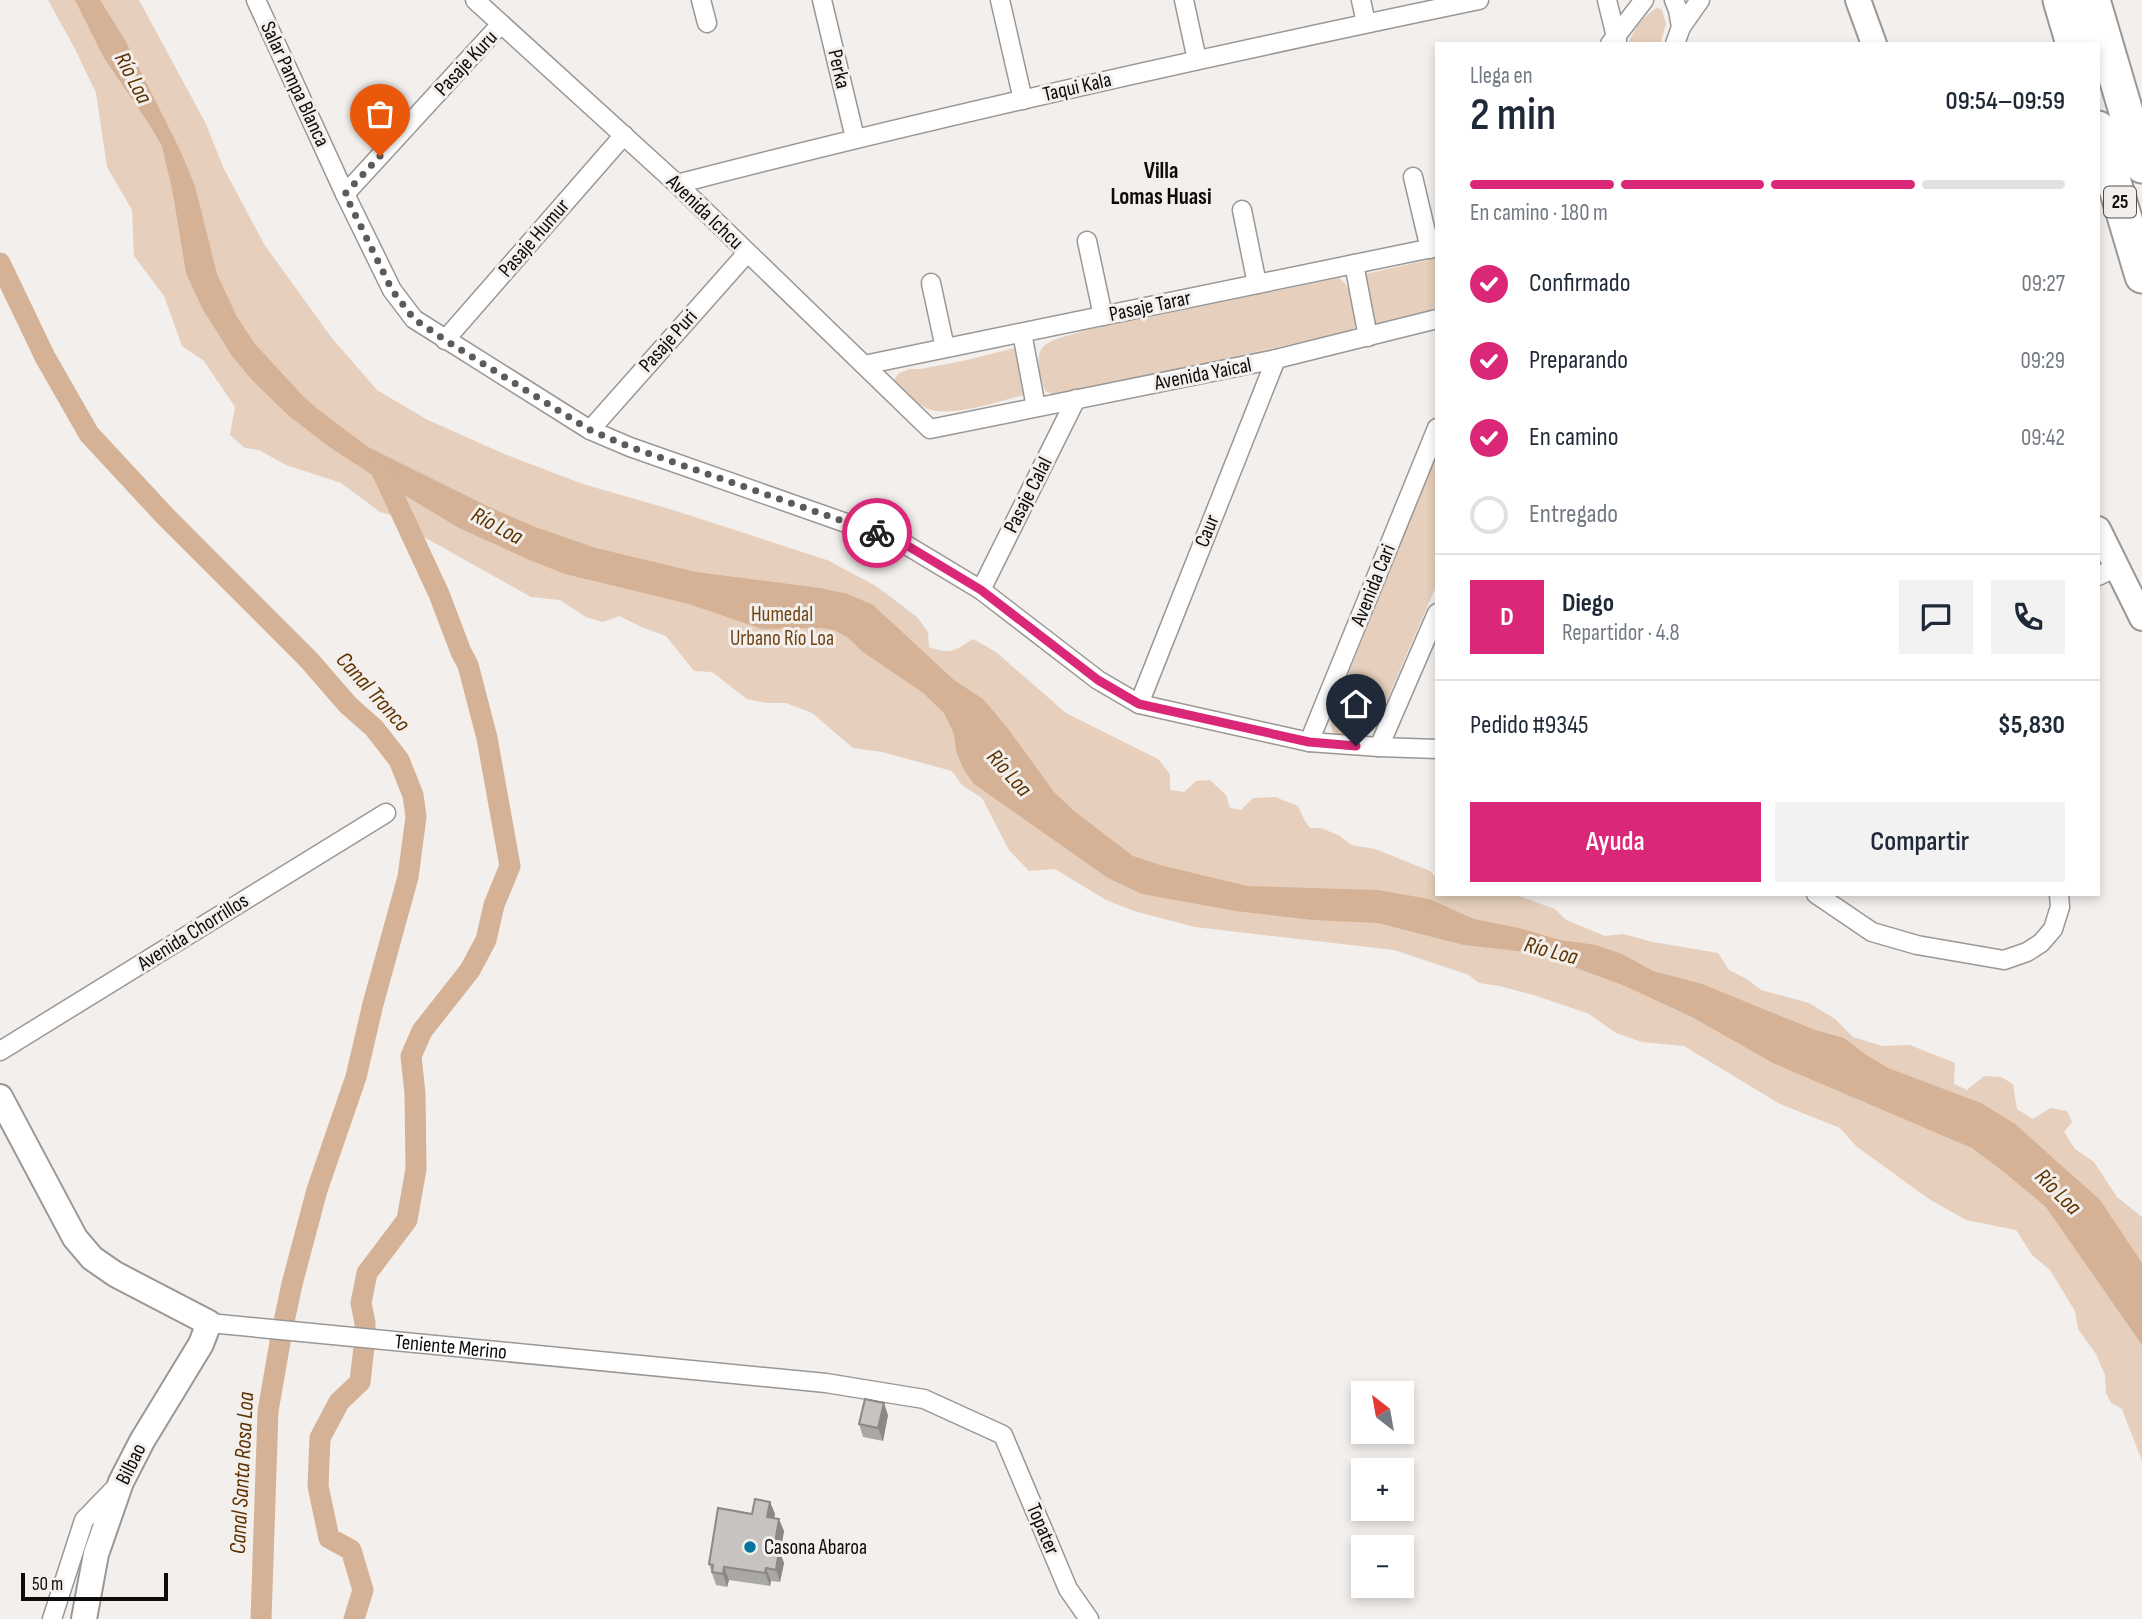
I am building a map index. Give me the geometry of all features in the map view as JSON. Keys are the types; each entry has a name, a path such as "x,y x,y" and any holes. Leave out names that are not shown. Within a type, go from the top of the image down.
{"highway":[{"path":"2060,0 2072,42"},
{"name":"25","path":"2093,0 2142,166"},
{"name":"25","path":"2100,135 2142,276"}],"street":[{"name":"Salar Pampa Blanca","path":"256,0 392,290 414,319 445,340 590,430 630,447 903,543 981,590 1098,680 1139,704 1309,742 1435,749"},
{"name":"Avenida Ichcu","path":"475,0 677,184 930,429"},
{"path":"701,0 707,23"},
{"name":"Perka","path":"822,0 855,138"},
{"path":"1000,0 1023,100"},
{"path":"1184,0 1197,60"},
{"path":"1361,0 1366,23"},
{"name":"Taqui Kala","path":"677,184 855,138 1197,60 1479,0"},
{"path":"1607,0 1614,41"},
{"path":"1614,41 1644,0"},
{"path":"1674,0 1678,10 1678,35"},
{"path":"1678,35 1700,0"},
{"path":"1858,0 1873,42"},
{"name":"Pasaje Kuru","path":"345,194 501,24"},
{"name":"Pasaje Humur","path":"445,340 624,135"},
{"path":"1413,177 1434,248"},
{"path":"1242,210 1257,284"},
{"path":"1087,241 1103,316"},
{"name":"Pasaje Tarar","path":"864,365 1434,248"},
{"name":"Pasaje Puri","path":"590,430 747,253"},
{"path":"1354,264 1368,337"},
{"path":"931,283 945,348"},
{"name":"Avenida Yaical","path":"930,429 1276,359 1435,320"},
{"path":"1022,333 1036,407"},
{"name":"Caur","path":"1139,704 1276,359"},
{"name":"Pasaje Calal","path":"981,590 1076,399"},
{"name":"Avenida Cari","path":"1309,742 1435,433"},
{"path":"2100,537 2108,571 2142,618"},
{"path":"1379,747 1435,618"},
{"name":"Avenida Chorrillos","path":"0,1051 386,813"},
{"path":"1819,896 1872,932 1917,945 2004,960 2027,952 2041,943 2053,929 2060,907 2059,896"},
{"name":"Teniente Merino","path":"0,1097 82,1248 115,1274 209,1323 826,1383 924,1399 1003,1435"},
{"name":"Bilbao","path":"84,1619 96,1554 121,1482 142,1441 201,1344 209,1323"},
{"name":"Topater","path":"1003,1435 1068,1590 1089,1619"},
{"path":"52,1619 84,1520 121,1482"}],"green space":[{"name":"Humedal Urbano Río Loa","path":"48,0 139,0 206,124 223,167 264,244 331,337 377,390 426,419 504,454 583,484 827,560 876,586 917,617 928,632 929,647 942,651 952,650 973,639 996,652 1066,713 1158,759 1170,774 1170,790 1184,792 1196,781 1210,780 1226,795 1230,808 1241,810 1253,798 1275,797 1298,806 1310,828 1321,828 1340,836 1351,845 1375,849 1430,871 1435,877 1435,896 1519,896 1555,909 1566,920 1605,936 1623,934 1718,953 1729,970 1761,990 1809,1003 1835,1019 1853,1037 1882,1046 1910,1045 1955,1063 1954,1084 1967,1090 1984,1076 2001,1077 2013,1084 2017,1109 2033,1119 2050,1108 2067,1111 2072,1122 2064,1132 2075,1149 2094,1162 2117,1197 2142,1217 2142,1461 2122,1409 2111,1403 2106,1393 2105,1375 2096,1354 2078,1329 2075,1311 2050,1270 2032,1255 2016,1230 1966,1220 1929,1199 1856,1146 1840,1128 1780,1104 1684,1046 1642,1042 1616,1033 1589,1014 1534,995 1479,983 1469,975 1394,950 1195,927 1134,911 1106,900 1055,869 1029,871 1009,850 982,798 962,785 952,771 882,752 853,748 812,713 786,703 747,699 712,672 694,671 666,636 619,616 603,622 586,617 560,600 531,597 415,532 395,516 380,512 341,483 286,465 259,450 245,448 230,435 235,407 204,361 182,346 164,296 134,256 132,210 107,167 96,93"},
{"path":"1657,8 1662,10 1666,24 1661,42 1629,42 1640,23"},
{"path":"1435,258 1435,313 1375,327 1365,274"},
{"path":"1339,278 1350,291 1355,303 1357,321 1352,331 1055,395 1045,391 1040,375 1040,353 1050,342 1060,338 1087,330"},
{"path":"1015,348 1028,394 992,404 964,410 928,409 894,380 898,374 909,369 963,361"},
{"path":"1435,457 1435,589 1374,730 1360,739 1340,740 1333,733 1330,721"}],"water":[{"name":"Río Loa","path":"75,0 100,0 125,40 195,186 217,274 237,317 255,344 302,395 368,447 489,507 535,527 596,548 696,572 820,588 848,594 873,605 954,680 983,699 1054,792 1074,811 1133,856 1247,886 1378,890 1429,899 1474,919 1560,940 1596,945 1622,954 1653,971 1702,984 1815,1030 1844,1038 1888,1068 1981,1103 2015,1124 2100,1200 2142,1263 2142,1345 2046,1207 1972,1148 1773,1063 1690,1016 1625,986 1560,962 1527,952 1464,945 1378,923 1313,920 1236,911 1142,894 1108,878 974,784 964,770 956,751 954,734 944,713 922,692 863,652 847,637 834,630 822,628 762,629 689,604 565,574 459,528 386,484 328,446 288,415 232,356 202,308 186,273 162,146 104,58"}],"building":[{"path":"865,1399 884,1403 878,1428 859,1424"},
{"name":"Casona Abaroa","path":"755,1499 770,1502 767,1517 779,1519 774,1549 779,1550 776,1570 766,1568 765,1573 724,1567 723,1574 712,1572 713,1565 709,1564 718,1508 752,1514"}],"waterway":[{"name":"Canal Tronco","path":"0,263 45,357 89,434 165,516 309,660 348,705 374,728 399,760 413,795 416,817 408,877 356,1077 317,1190 282,1331 268,1411 261,1619"},
{"path":"354,1619 363,1590 351,1550 329,1538 318,1486 320,1438 339,1402 360,1382 365,1338 361,1303 367,1273 407,1220 416,1169 415,1094 411,1056 422,1031 470,970 486,940 494,905 510,866 487,738 468,665 439,594 380,467"}],"way so far":[{"path":"380,156 345,194 392,290 414,319 590,430 630,447 877,533"}],"place":[{"name":"Casona Abaroa","path":"750,1547"}],"district":[{"name":"Villa Lomas Huasi","path":"1161,184"}],"route":[{"path":"877,533 928,556 981,590 1098,680 1139,704 1309,742 1356,746"}],"water label":[{"name":"Canal Santa Rosa Loa","path":"242,1473"}]}
